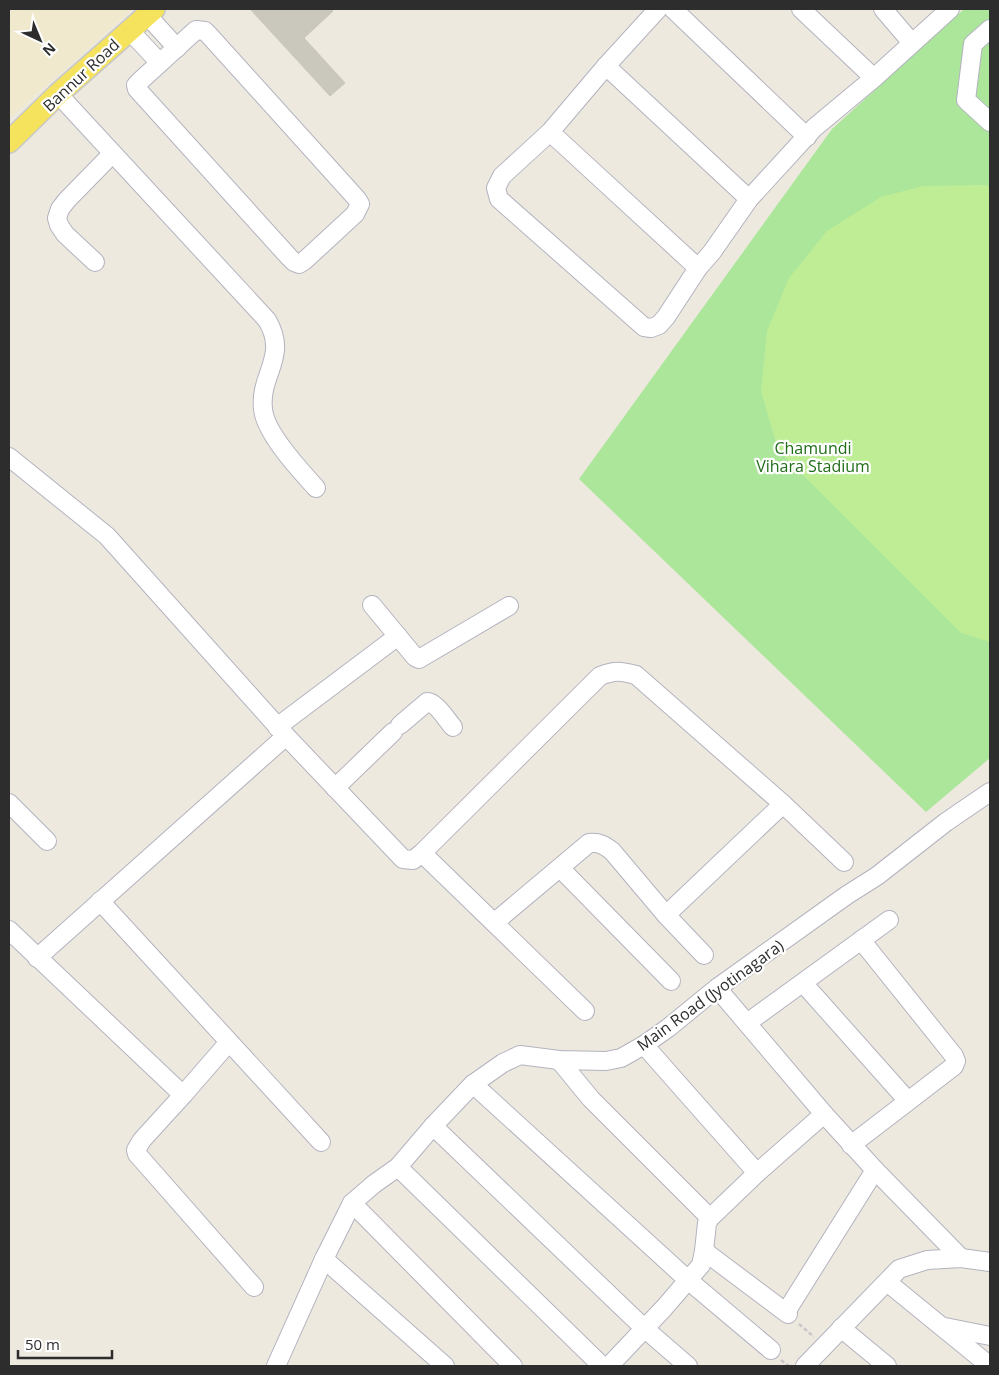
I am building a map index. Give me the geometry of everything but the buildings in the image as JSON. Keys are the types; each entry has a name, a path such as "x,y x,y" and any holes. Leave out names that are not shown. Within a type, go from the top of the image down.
{"main road":[{"name":"Bannur Road","path":"9,142 58,94 150,12"}],"street":[{"path":"658,9 550,132 502,176 496,188 499,199 644,328 652,328 659,325 666,317 698,268 712,252 749,199 814,128 874,78 950,9"},
{"path":"673,9 807,137"},
{"path":"801,9 874,78"},
{"path":"883,9 912,43"},
{"path":"150,12 177,48"},
{"path":"990,29 973,44 966,100 990,122"},
{"path":"129,30 160,63"},
{"path":"196,30 204,31 357,199 360,204 355,214 304,261 300,264 294,262 137,89 136,85 160,63 196,30"},
{"path":"606,66 749,199"},
{"path":"58,94 267,320 274,332 276,347 263,393 263,410 267,424 290,460 316,488"},
{"path":"550,132 698,268"},
{"path":"95,262 65,234 57,218 60,209 67,200 112,154"},
{"path":"9,457 108,536 282,732 403,859 413,860 422,853 600,676 613,671 624,671 636,675 783,804 844,862"},
{"path":"372,605 417,658 421,658 509,606"},
{"path":"37,958 100,902 282,732 398,636"},
{"path":"335,788 396,728 427,702 435,705 453,727"},
{"name":"Main Road (Jyotinagara)","path":"276,1366 324,1259 352,1203 398,1167 433,1126 473,1084 503,1063 520,1055 560,1060 606,1062 644,1045 717,988 847,895 877,876 946,822 990,792"},
{"path":"9,803 47,841"},
{"path":"666,915 783,804"},
{"path":"495,922 588,843 596,842 612,852 666,915 704,955"},
{"path":"422,853 585,1011"},
{"path":"560,868 671,981"},
{"path":"100,902 321,1142"},
{"path":"747,1023 889,920"},
{"path":"9,930 183,1095"},
{"path":"851,1145 954,1066 956,1060 861,940"},
{"path":"803,983 908,1101"},
{"path":"717,988 851,1145 961,1258"},
{"path":"229,1042 142,1140 136,1150 136,1154 254,1286"},
{"path":"644,1045 757,1172"},
{"path":"560,1060 591,1099 710,1218"},
{"path":"473,1084 688,1280 770,1350"},
{"path":"609,1366 701,1265 706,1229 710,1218 757,1172 824,1114"},
{"path":"433,1126 644,1328 688,1366"},
{"path":"398,1167 602,1366"},
{"path":"704,1250 787,1313 875,1170"},
{"path":"352,1203 513,1366"},
{"path":"805,1366 900,1269 927,1260 961,1258 990,1262"},
{"path":"324,1259 445,1366"},
{"path":"887,1282 990,1366"},
{"path":"944,1327 990,1336"},
{"path":"841,1328 887,1366"}],"path":[{"path":"787,1313 824,1346"}],"shaded area":[{"path":"9,9 133,9 9,119"}],"green space":[{"name":"Chamundi Vihara Stadium","path":"964,9 990,9 990,758 926,812 579,479 832,129"},
{"path":"923,186 990,186 990,642 961,633 778,450 761,391 767,331 789,278 827,231 881,197"}]}
